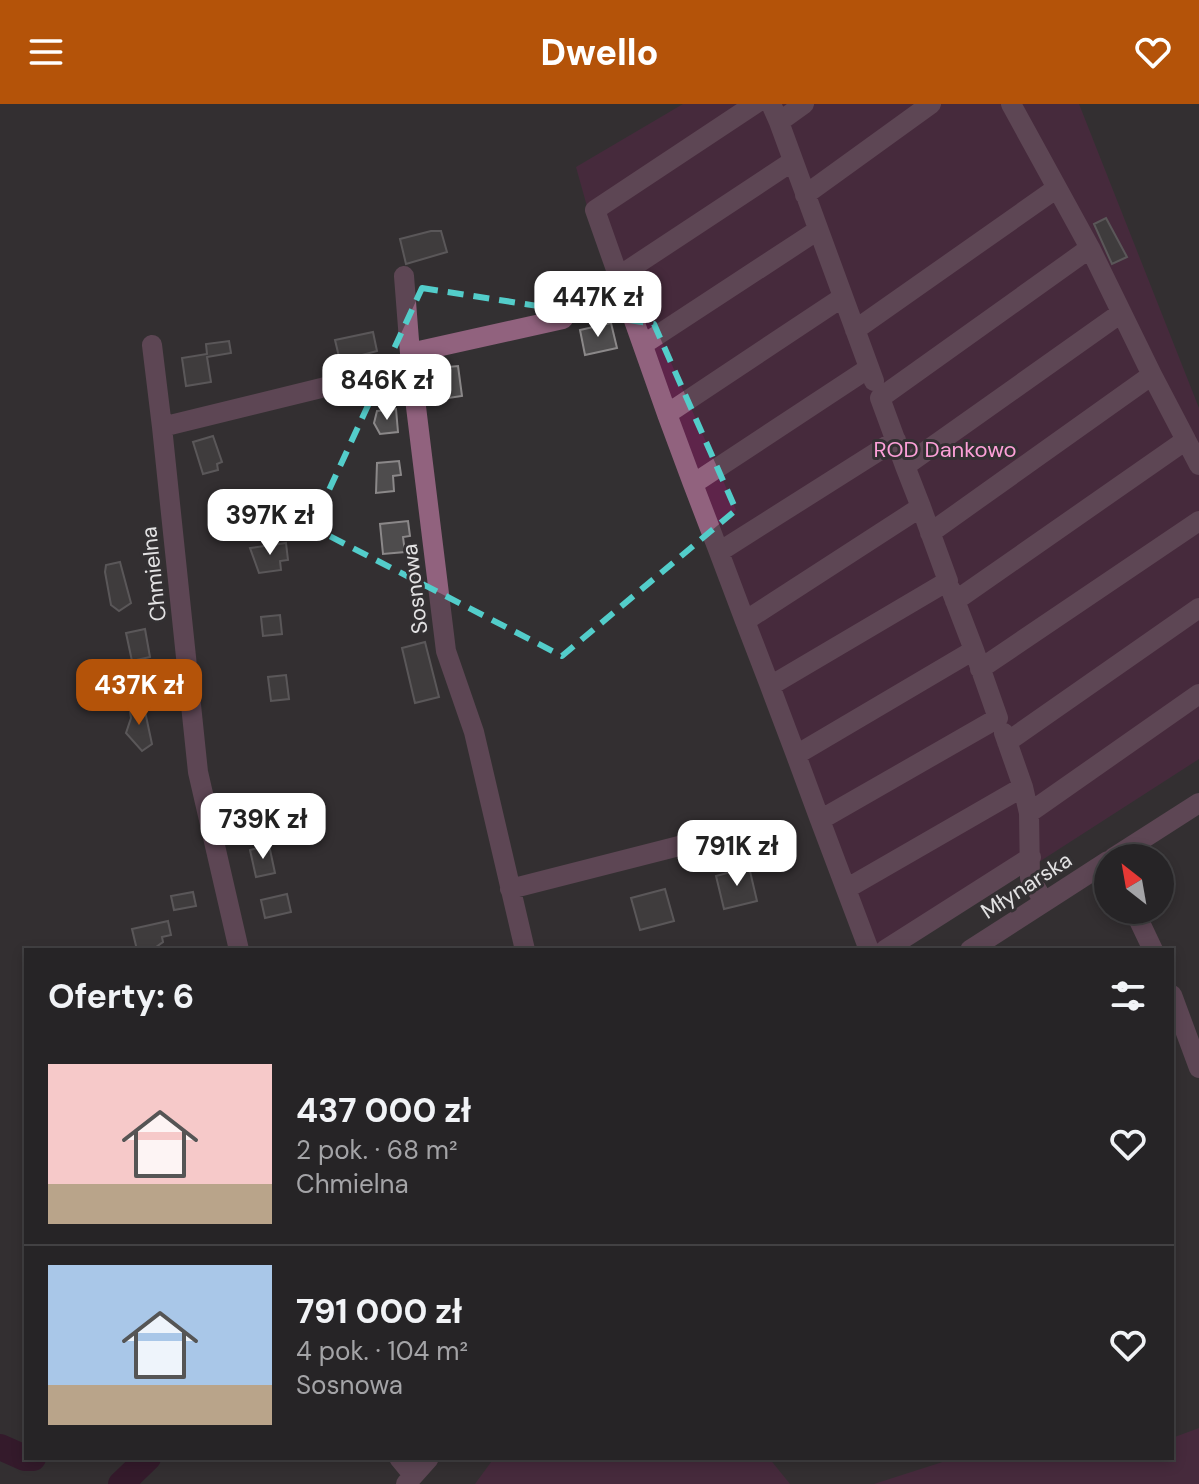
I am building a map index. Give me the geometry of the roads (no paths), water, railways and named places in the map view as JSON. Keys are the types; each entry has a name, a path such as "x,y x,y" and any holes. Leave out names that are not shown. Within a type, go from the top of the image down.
{"street":[{"path":"755,104 595,210 667,414 868,948"},
{"path":"804,104 775,113 1023,787 1029,813 1030,878 1044,902"},
{"path":"805,195 931,104"},
{"path":"1011,104 1090,248 1199,465"},
{"path":"619,276 793,161"},
{"path":"855,330 1057,188"},
{"path":"644,344 818,230"},
{"path":"880,398 1090,248"},
{"name":"Sosnowa","path":"404,276 446,651 474,732 525,948"},
{"path":"667,414 843,297"},
{"path":"905,466 1121,313"},
{"path":"162,427 563,319"},
{"name":"Chmielna","path":"152,345 198,772 239,948"},
{"path":"693,484 869,368"},
{"path":"930,533 1152,375"},
{"path":"719,552 896,440"},
{"path":"955,601 1186,440"},
{"path":"745,621 921,507"},
{"path":"796,755 977,659 1199,521"},
{"path":"770,686 948,581"},
{"path":"1007,742 1199,608"},
{"path":"1029,813 1199,694"},
{"path":"820,820 998,718"},
{"path":"846,889 1023,787"},
{"name":"Młynarska","path":"1136,844 1199,803"},
{"path":"510,889 738,831"},
{"path":"888,948 1031,857"},
{"name":"Młynarska","path":"973,948 1094,871"},
{"path":"1141,924 1152,948"},
{"path":"1174,1000 1199,1068"},
{"path":"400,1460 410,1480 427,1460"}],"waterway":[{"path":"0,1447 24,1458"},
{"path":"121,1484 146,1460"}],"park label":[{"name":"ROD Dankowo","path":"945,449"}]}
